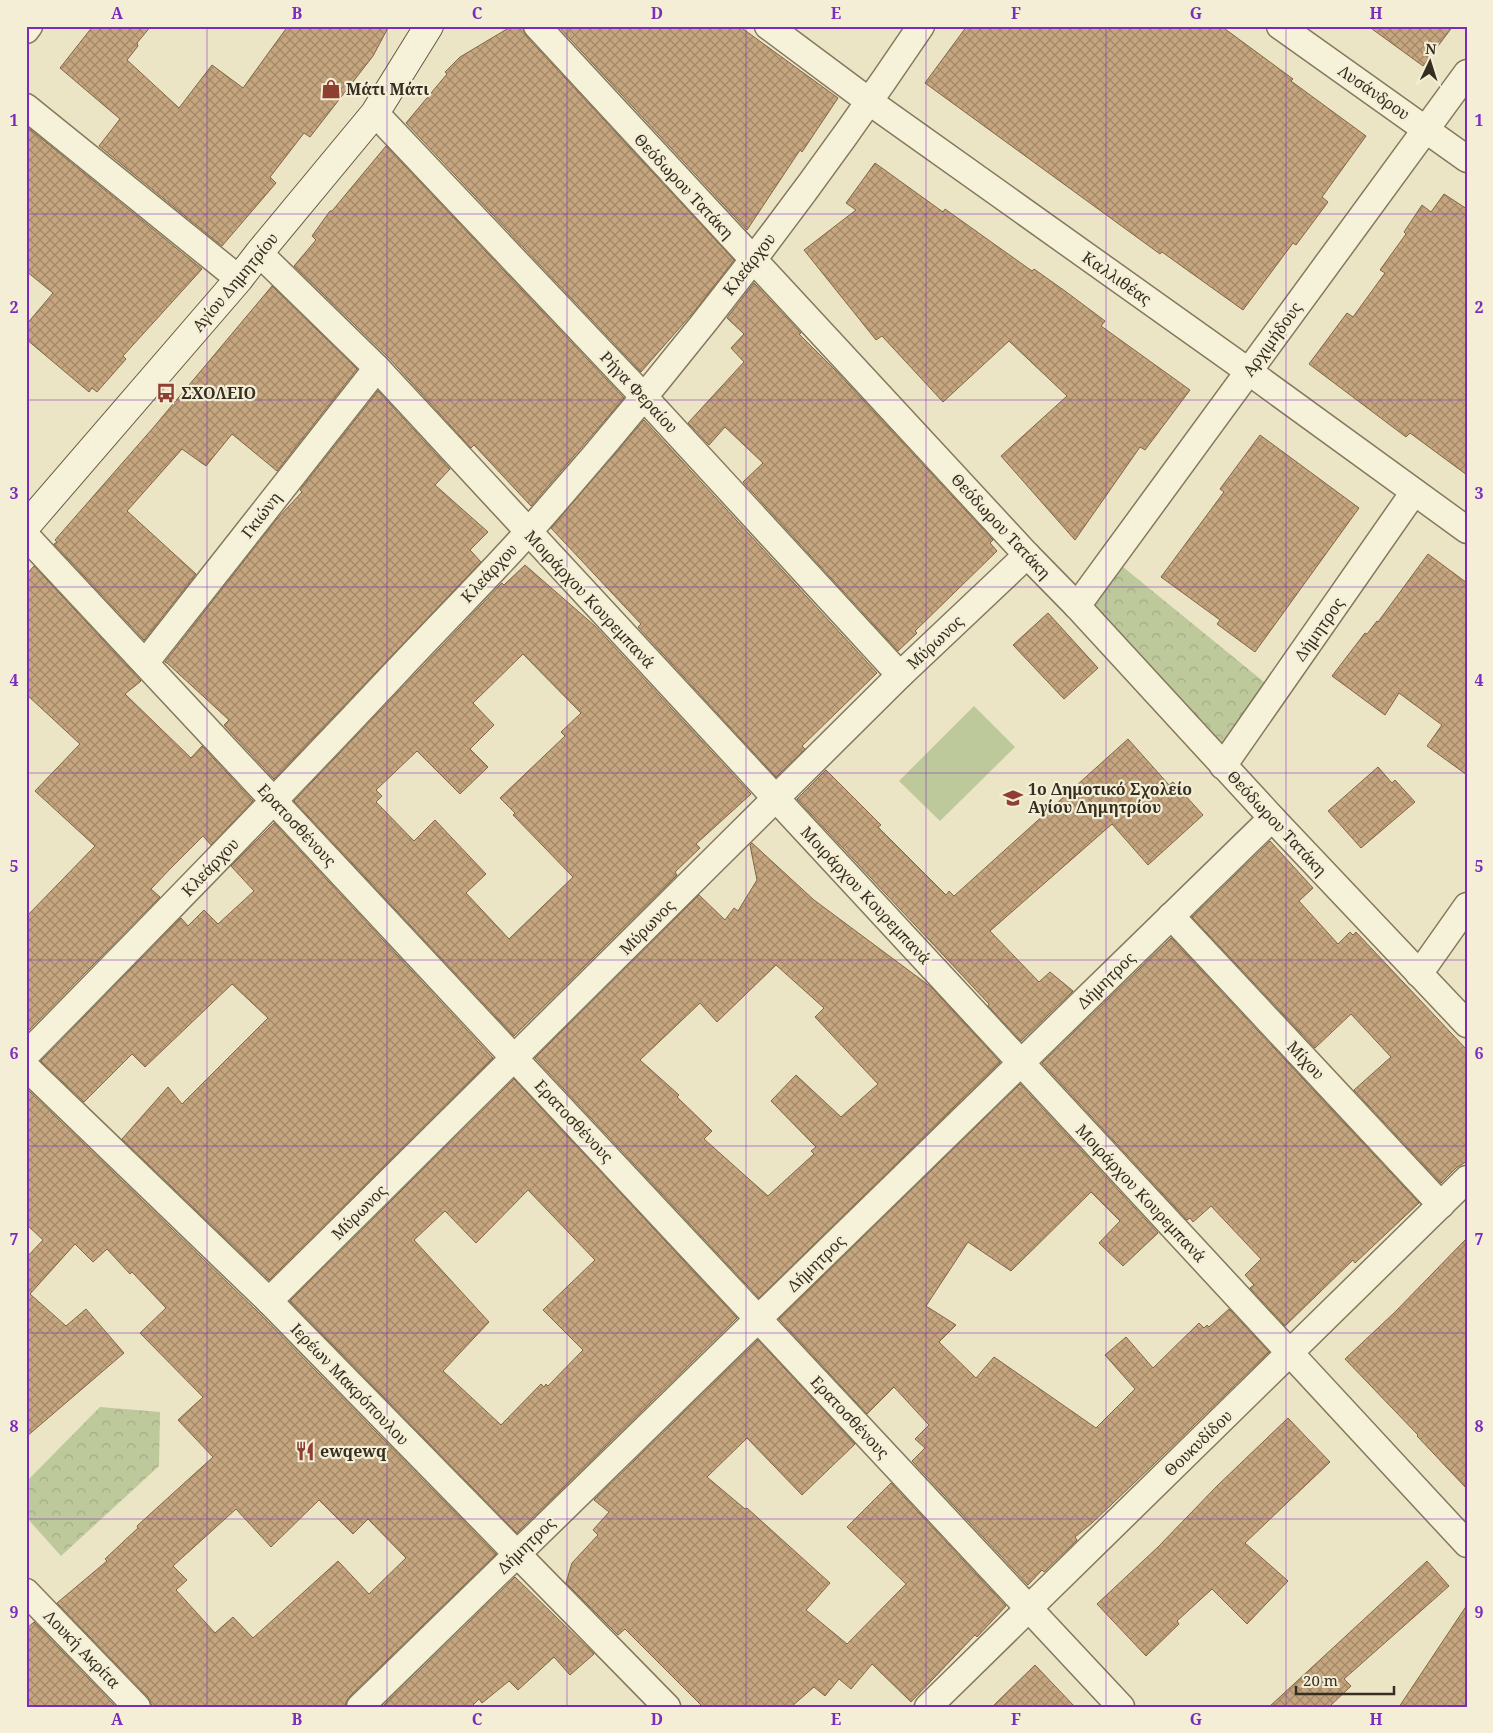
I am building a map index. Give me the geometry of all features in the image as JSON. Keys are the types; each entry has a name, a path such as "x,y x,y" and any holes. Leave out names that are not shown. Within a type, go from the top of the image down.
{"main road":[{"name":"Αγίου Δημητρίου","path":"26,526 239,279 376,113 429,26"}],"street":[{"path":"26,30 29,26"},
{"name":"Θεόδωρου Τατάκη","path":"537,26 1027,555 1077,606 1223,766 1467,1024"},
{"name":"Καλλιθέας","path":"768,26 870,102 1248,371 1467,530"},
{"name":"Κλεάρχου","path":"26,1055 274,801 528,532 644,397 753,260 870,102 921,26"},
{"name":"Λυσάνδρου","path":"1280,26 1467,159"},
{"name":"Αρχιμήδους","path":"1077,606 1467,72"},
{"path":"26,107 239,279"},
{"name":"Ρήγα Φεραίου","path":"376,113 644,397 900,675"},
{"name":"Μοιράρχου Κουρεμπανά","path":"259,253 376,368 1467,1544"},
{"name":"Γκιώνη","path":"145,663 376,368"},
{"name":"Δήμητρος","path":"1223,766 1414,492"},
{"name":"Ερατοσθένους","path":"26,536 1121,1707"},
{"name":"Μύρωνος","path":"269,1301 775,798 900,675 1027,555"},
{"name":"Δήμητρος","path":"360,1707 1272,818"},
{"path":"1419,974 1467,906"},
{"name":"Μίχου","path":"1171,916 1440,1205"},
{"name":"Ιερέων Μακρόπουλου","path":"26,1068 269,1301 667,1707"},
{"name":"Θουκυδίδου","path":"928,1707 1467,1179"},
{"name":"Λουκή Ακρίτα","path":"29,1600 137,1707"}],"green space":[{"path":"1112,558 1275,691 1223,766 1077,606"},
{"path":"974,706 1015,747 940,821 899,781"},
{"path":"100,1407 160,1412 159,1466 61,1556 26,1517 26,1482"}],"building":[{"path":"93,26 151,26 137,43 138,46 127,60 179,108 212,65 243,88 288,26 389,26 373,56 310,137 304,133 270,177 276,183 222,246 99,146 120,119 60,68"},
{"path":"512,26 522,26 526,36 734,260 697,308 641,372 406,123 447,74 445,72 460,57"},
{"path":"558,26 739,26 838,98 802,152 800,150 747,230"},
{"path":"967,26 1221,26 1293,79 1291,81 1366,136 1322,197 1328,202 1296,245 1293,243 1243,310 1162,252 1160,254 925,83"},
{"path":"1368,26 1453,26 1423,66"},
{"path":"26,126 202,269 123,356 126,359 97,392 92,388 89,392 26,339 26,325 53,293 26,271"},
{"path":"386,146 624,398 531,506 474,445 471,448 388,357 294,266 316,240 312,236 330,211 332,211"},
{"path":"875,163 943,212 945,209 1032,271 1034,269 1065,291 1105,321 1101,326 1190,390 1145,450 1140,447 1075,540 1001,456 1067,396 1009,341 943,402 882,336 876,340 804,250 856,210 846,203"},
{"path":"1444,194 1467,209 1467,475 1410,433 1406,437 1309,364 1347,313 1353,317 1385,273 1380,270 1406,234 1404,232 1422,205 1431,212"},
{"path":"754,283 801,333 799,334 836,371 993,540 990,543 997,551 915,631 917,633 898,651 743,482 763,463 725,427 709,445 688,423 744,362 731,348 744,334 727,318"},
{"path":"272,286 357,369 277,471 232,434 206,466 182,449 127,511 196,574 144,640 54,544 57,542 55,540 153,428"},
{"path":"378,391 450,469 435,485 488,532 470,550 481,562 274,779 224,725 229,720 165,662 276,520 302,492 300,490"},
{"path":"644,420 877,673 802,746 805,749 776,777 638,627 641,624 551,528"},
{"path":"1260,435 1359,508 1255,652 1217,624 1220,620 1161,577 1224,492 1220,489"},
{"path":"1428,554 1467,583 1467,775 1427,746 1442,725 1399,693 1385,715 1332,676 1365,633 1367,634 1378,622"},
{"path":"525,565 595,626 751,794 696,844 700,848 675,872 677,875 514,1036 294,801 502,583 504,585","holes":["523,654 581,713 561,732 565,736 500,798 515,813 513,815 573,877 509,939 466,893 486,874 435,820 414,841 376,802 382,796 376,790 417,751 460,794 488,767 470,749 494,725 473,703"]},
{"path":"34,566 141,681 125,694 191,758 202,746 253,801 211,845 203,836 171,868 151,889 160,897 26,1033 26,917 95,846 35,791 80,744 26,694 26,575"},
{"path":"1048,613 1098,668 1064,699 1013,645"},
{"path":"1128,739 1169,785 1173,782 1203,815 1148,865 1112,824 990,931 1039,982 1050,972 1073,991 1021,1041 988,1006 989,1004 797,799 826,770 881,825 878,827 946,895 949,891 954,896"},
{"path":"1378,767 1392,783 1395,780 1415,802 1361,848 1328,811"},
{"path":"274,823 493,1058 269,1280 122,1139 168,1087 182,1104 268,1018 232,984 145,1067 132,1054 84,1102 41,1061 181,918 188,926 204,910 218,924 254,891 231,866"},
{"path":"1270,841 1313,888 1299,901 1338,944 1350,932 1353,935 1356,932 1467,1050 1467,1161 1456,1168 1441,1183 1354,1090 1391,1057 1351,1014 1315,1048 1192,917"},
{"path":"752,843 814,900 931,987 1000,1062 759,1298 535,1058 699,895 725,920 734,908 738,911 757,880 750,845","holes":["776,965 824,1008 815,1017 878,1084 841,1117 796,1075 771,1101 816,1147 811,1151 814,1154 768,1196 704,1139 712,1131 677,1097 679,1095 640,1060 700,1003 717,1022"]},
{"path":"1171,938 1419,1203 1355,1263 1353,1260 1285,1326 1250,1288 1254,1285 1245,1275 1261,1259 1211,1206 1193,1222 1190,1218 1187,1220 1042,1063"},
{"path":"514,1079 737,1318 517,1533 290,1301","holes":["528,1190 595,1260 543,1310 583,1350 548,1386 546,1384 544,1387 541,1384 501,1425 443,1371 489,1322 414,1240 445,1211 476,1243"]},
{"path":"1020,1084 1158,1233 1123,1266 1099,1243 1120,1221 1091,1192 1011,1271 968,1242 926,1306 956,1325 939,1342 976,1378 994,1357 1096,1428 1135,1389 1105,1355 1126,1337 1153,1368 1199,1323 1204,1328 1207,1325 1209,1327 1229,1309 1269,1352 1154,1464 1075,1537 1077,1540 1044,1572 1042,1570 1028,1585 912,1461 925,1448 915,1439 929,1425 894,1387 867,1414 779,1319"},
{"path":"26,1088 258,1312 496,1554 350,1696 345,1707 152,1707 148,1697 57,1603 107,1561 105,1559 138,1528 137,1526 213,1457 178,1420 203,1397 140,1333 166,1308 107,1249 93,1262 75,1244 30,1294 66,1326 86,1309 124,1353 26,1437 26,1258 43,1240 26,1224","holes":["319,1500 353,1534 368,1519 406,1558 369,1594 338,1561 253,1638 233,1617 215,1633 176,1590 187,1580 173,1566 236,1509 271,1547"]},
{"path":"1467,1238 1467,1489 1345,1359 1395,1312"},
{"path":"758,1340 855,1444 802,1495 747,1438 707,1477 745,1509 747,1508 830,1583 806,1610 847,1644 906,1584 847,1527 891,1483 1006,1606 977,1637 975,1635 911,1702 872,1664 851,1689 839,1679 825,1696 814,1687 791,1707 703,1707 625,1629 618,1635 566,1583 572,1563 598,1535 593,1530 609,1512 594,1500"},
{"path":"1288,1418 1330,1462 1245,1543 1288,1581 1247,1624 1212,1589 1177,1621 1179,1624 1146,1656 1097,1604 1158,1547 1217,1486"},
{"path":"1427,1561 1449,1586 1344,1679 1351,1686 1329,1707 1269,1707"},
{"path":"515,1577 594,1654 570,1675 554,1657 518,1690 509,1681 482,1703 479,1699 471,1707 382,1707"},
{"path":"1467,1605 1467,1707 1399,1707"},
{"path":"34,1622 116,1707 26,1707 26,1629"},
{"path":"1035,1665 1075,1707 992,1707"}],"place":[{"name":"Μάτι Μάτι","path":"331,89"},
{"name":"ΣΧΟΛΕΙΟ","path":"166,393"},
{"name":"1ο Δημοτικό Σχολείο Αγίου Δημητρίου","path":"1013,798"},
{"name":"ewqewq","path":"305,1451"}]}
